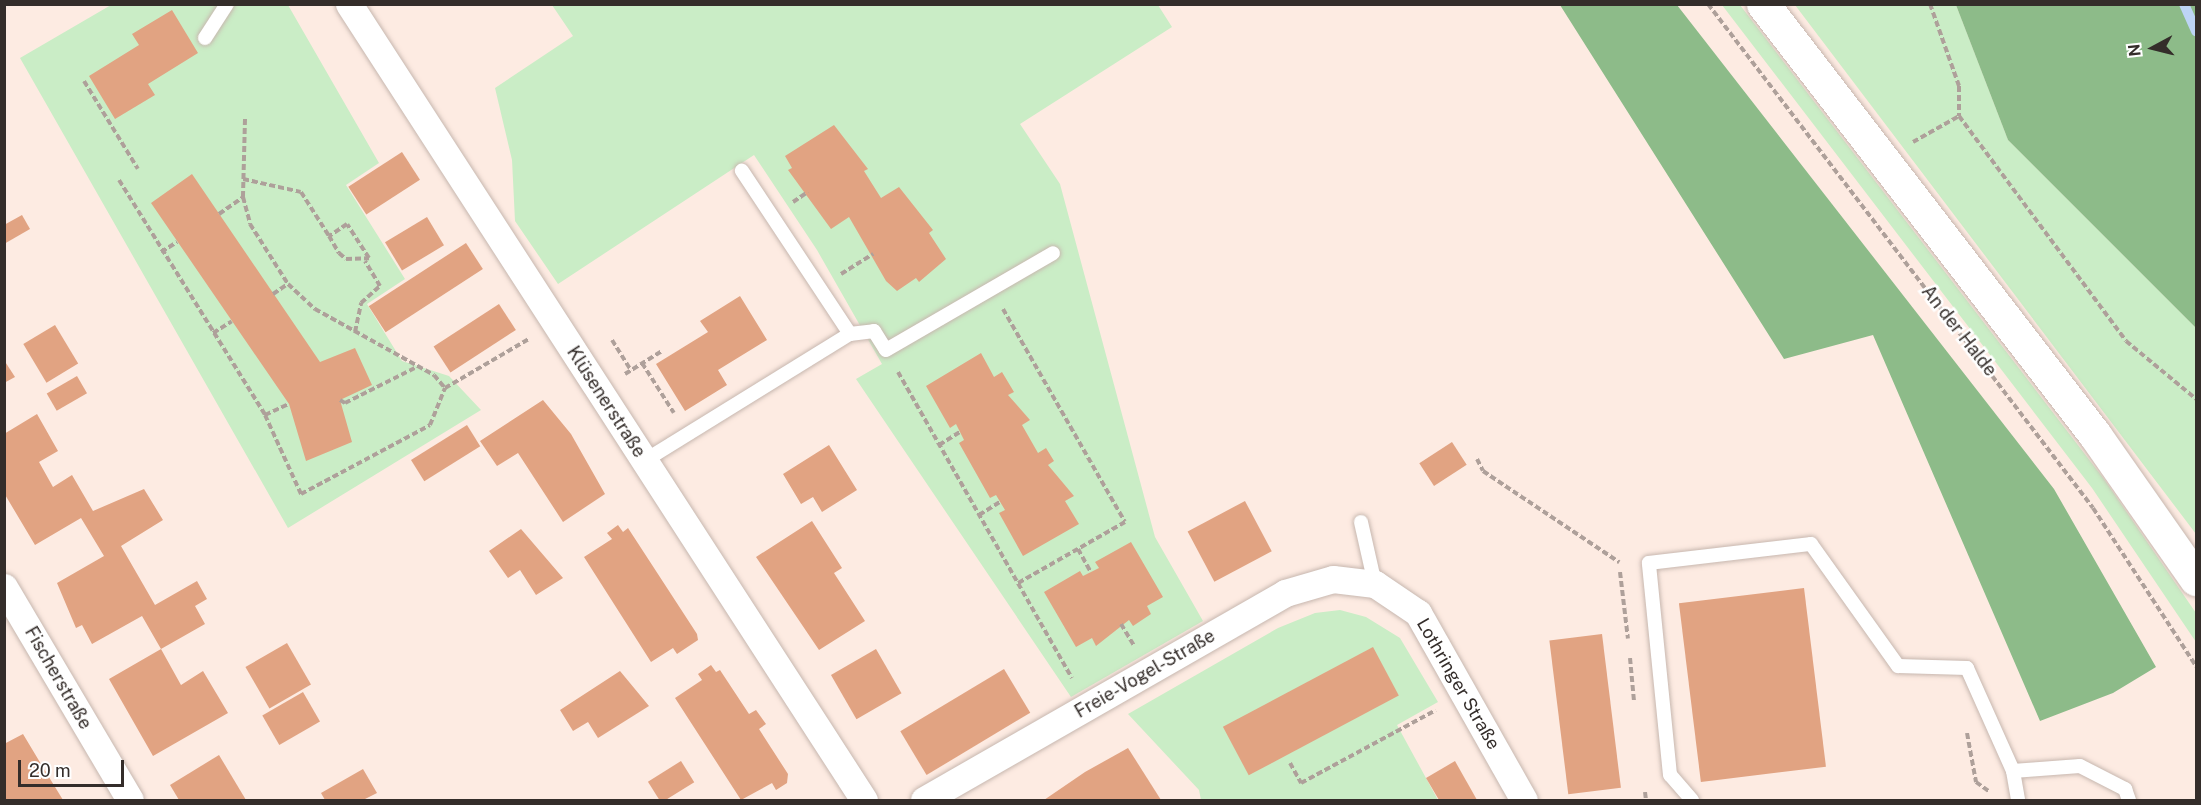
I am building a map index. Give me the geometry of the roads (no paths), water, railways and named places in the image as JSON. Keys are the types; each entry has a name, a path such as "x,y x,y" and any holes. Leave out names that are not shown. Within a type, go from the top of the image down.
{"street":[{"name":"Klüsenerstraße","path":"349,4 864,801"},
{"path":"1763,4 2095,435 2196,579"},
{"name":"Freie-Vogel-Straße","path":"924,801 1285,593 1333,579 1375,584"},
{"name":"Lothringer Straße","path":"1375,584 1418,613 1524,801"},
{"name":"Fischerstraße","path":"4,587 130,801"}],"lane":[{"path":"205,38 227,4"},
{"path":"742,171 850,334"},
{"path":"644,461 850,334 874,331 886,350 1053,253"},
{"path":"1361,522 1375,584"},
{"path":"1692,801 1670,775 1649,562 1811,544 1898,666 1967,668 2013,771 2018,801"},
{"path":"2013,771 2080,766 2125,789 2129,801"}],"waterway":[{"path":"2184,4 2196,31"}]}
